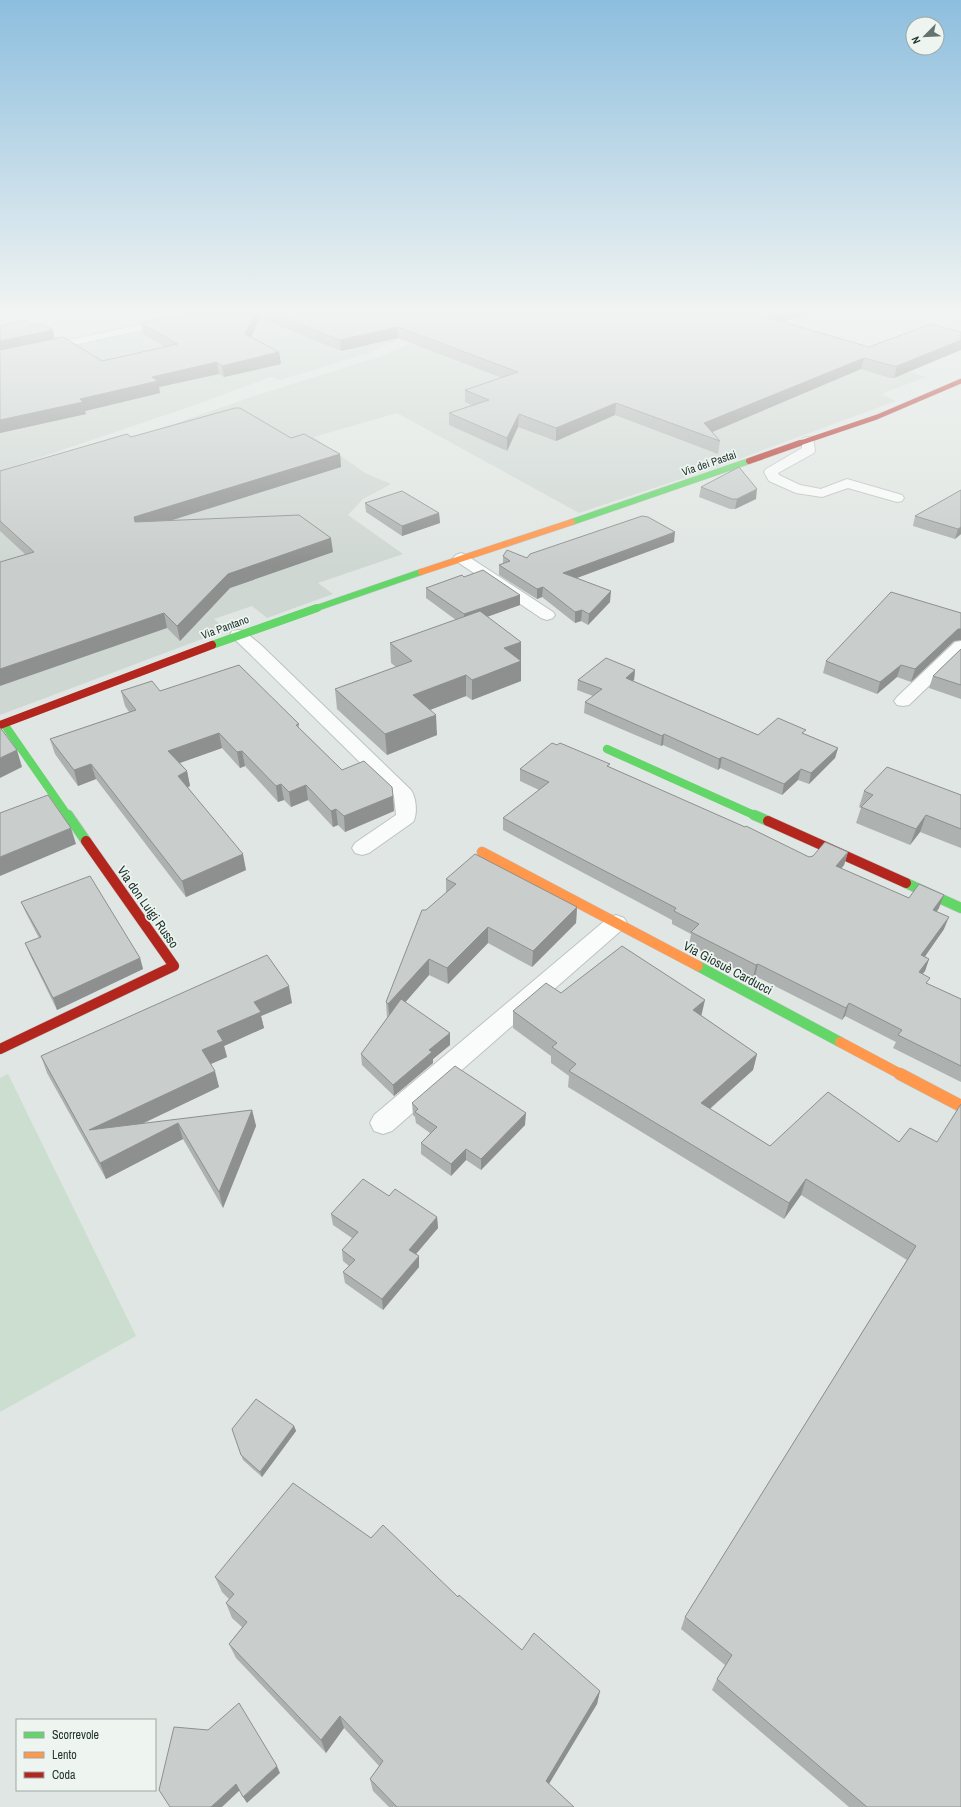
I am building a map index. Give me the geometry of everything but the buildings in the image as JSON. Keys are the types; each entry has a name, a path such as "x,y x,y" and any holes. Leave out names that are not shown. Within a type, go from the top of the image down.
{"street":[{"name":"Via dei Pastai","path":"461,558 594,515 808,441 876,417 922,397"},
{"path":"808,441 809,450 771,472 774,478 796,489 822,493 847,483 897,498"},
{"path":"461,558 547,614"},
{"name":"Via Pantano","path":"2,725 238,635 461,558"},
{"path":"238,635 266,660 404,794 406,817 362,848"},
{"path":"903,701 961,646"},
{"name":"Via don Luigi Russo","path":"0,1049 174,966 2,725"},
{"path":"607,749 961,908"},
{"name":"Via Giosuè Carducci","path":"482,852 961,1106"},
{"path":"383,1123 616,923"}],"shaded area":[{"path":"0,397 216,397 195,405 0,471"},
{"path":"250,397 888,397 896,401 723,465 579,513 397,413 314,437 365,473 391,484 363,499 348,515 403,554 318,583 333,594 267,618 252,606 214,619 226,630 0,715 0,485"}],"green space":[{"path":"8,1074 136,1336 0,1412 0,1078"}],"traffic: fast":[{"path":"572,522 749,461"},
{"path":"212,645 421,572"},
{"path":"4,724 86,841"},
{"path":"607,749 768,821"},
{"path":"906,883 961,908"},
{"path":"698,966 840,1042"}],"traffic: slow":[{"path":"421,572 572,522"},
{"path":"482,852 698,966"},
{"path":"840,1042 961,1106"}],"traffic: jam":[{"path":"749,461 877,417 923,397"},
{"path":"0,725 212,645"},
{"path":"768,821 906,883"},
{"path":"0,1049 174,966 86,841"}]}
